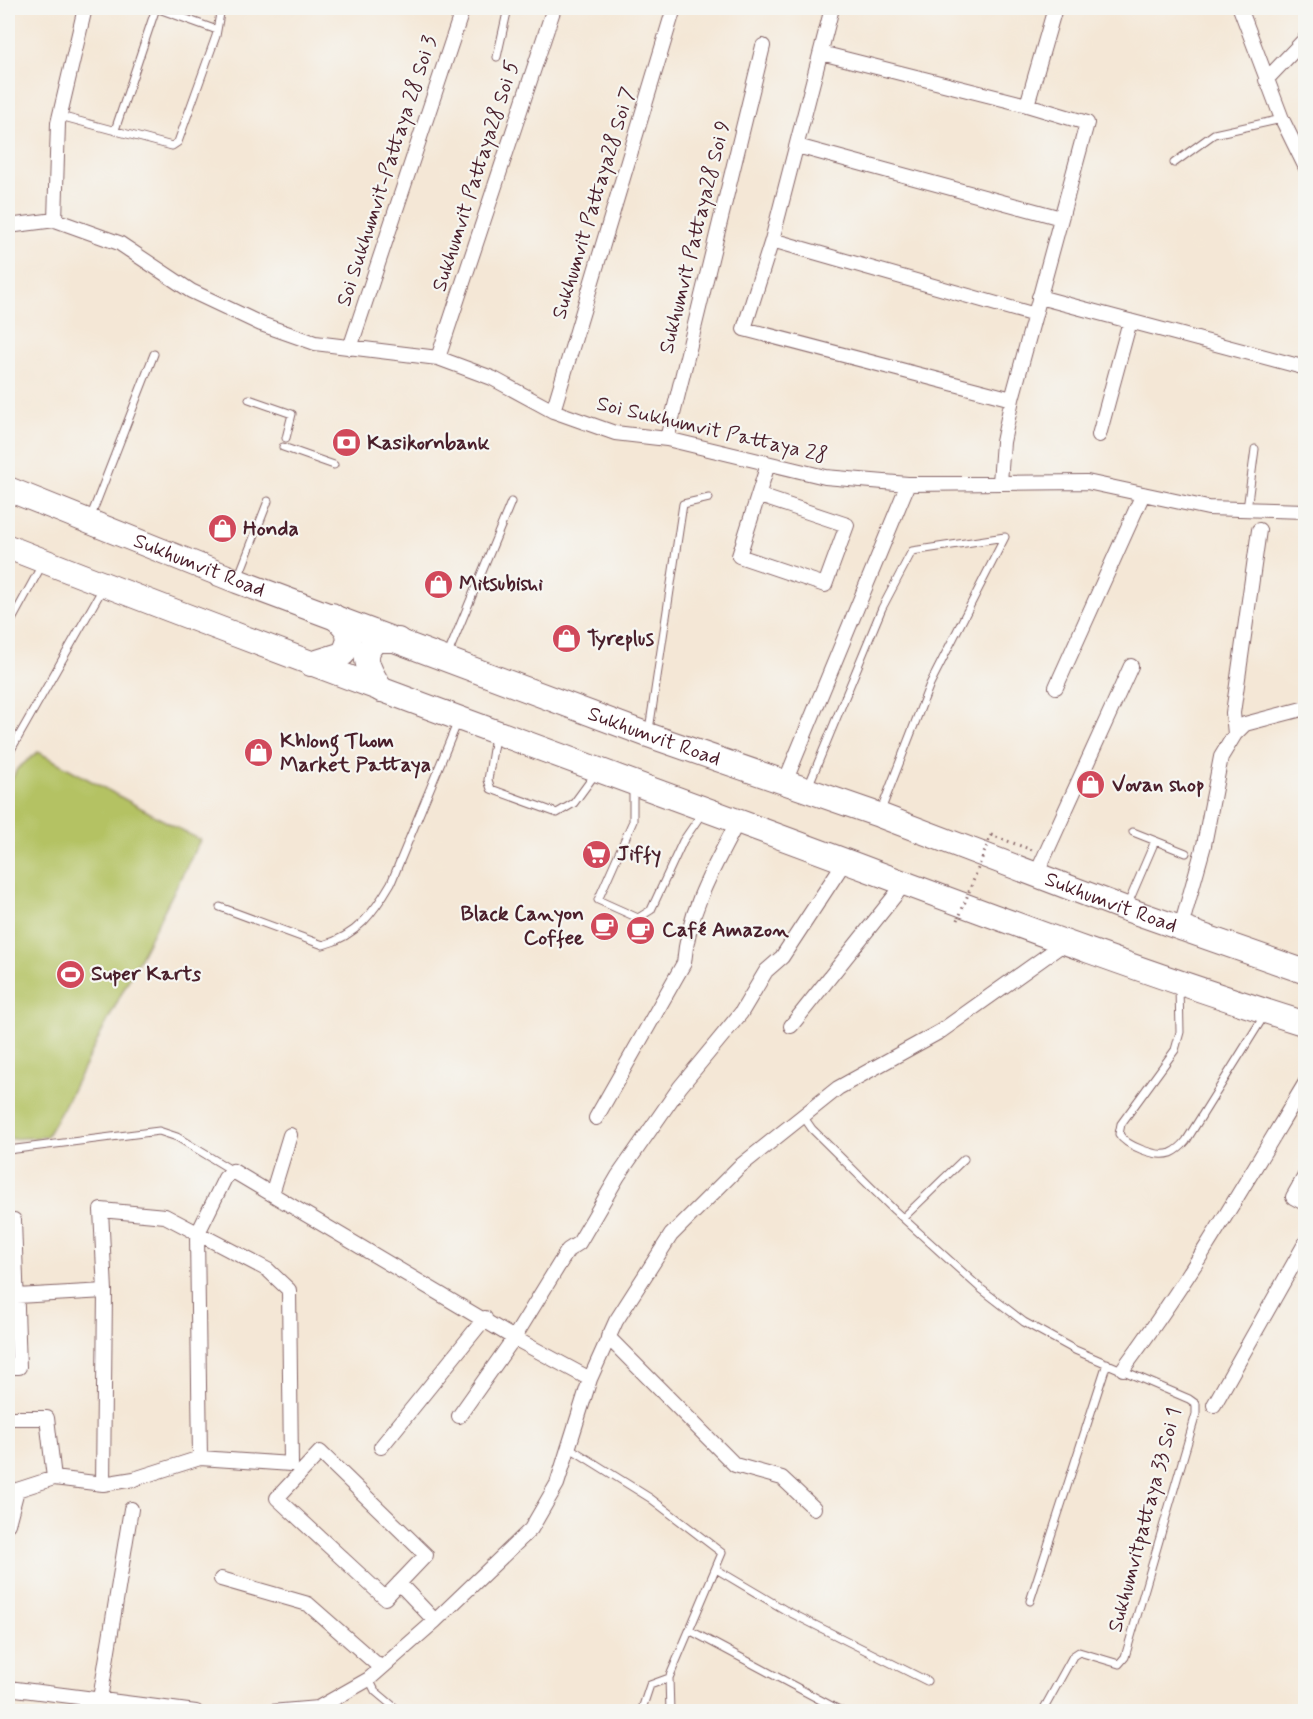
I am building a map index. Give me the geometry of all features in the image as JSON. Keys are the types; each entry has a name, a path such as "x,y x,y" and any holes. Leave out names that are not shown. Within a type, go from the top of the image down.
{"highway":[{"name":"Sukhumvit Road","path":"8,489 237,581 648,735 879,815 1040,864 1126,909 1305,972"},
{"path":"8,547 104,586 633,784 1179,983 1305,1024"},
{"path":"311,664 343,654 348,644 350,635 347,627 332,615"},
{"path":"381,690 366,662 366,654 377,640 399,640"}],"street":[{"path":"55,220 60,116 85,8"},
{"name":"Soi Sukhumvit-Pattaya 28 Soi 3","path":"350,348 463,8"},
{"name":"Sukhumvit Pattaya28 Soi 5","path":"438,358 554,8"},
{"name":"Sukhumvit Pattaya28 Soi 7","path":"554,411 674,8"},
{"path":"832,8 772,240 744,329 1012,399"},
{"path":"1027,105 1055,8"},
{"path":"1240,8 1266,80 1305,168"},
{"path":"1266,80 1305,38"},
{"name":"Sukhumvit Pattaya28 Soi 9","path":"667,439 763,46"},
{"path":"821,53 1027,105 1087,123 1012,399 1003,442 1000,482"},
{"path":"797,146 1061,218"},
{"name":"Soi Sukhumvit Pattaya 28","path":"8,226 55,220 119,243 191,291 261,324 315,343 438,358 492,378 554,411 615,433 667,439 825,477 908,484 1086,482 1208,508 1305,511"},
{"path":"772,240 1035,315"},
{"path":"1039,297 1305,368"},
{"path":"1099,435 1130,321"},
{"path":"760,496 847,525 825,585 739,555 760,496 768,465"},
{"path":"796,786 908,484"},
{"path":"1056,687 1143,494"},
{"path":"1235,734 1233,713 1259,530"},
{"path":"1040,864 1131,666"},
{"path":"1181,927 1204,845 1221,757 1235,734 1245,724 1305,708"},
{"path":"597,1118 684,963 686,937 693,913 738,821"},
{"path":"459,1416 514,1338 568,1250 579,1243 618,1176 680,1087 741,1013 766,971 782,957 845,861"},
{"path":"791,1026 905,883"},
{"path":"271,1712 318,1710 369,1678 435,1621 531,1529 557,1484 590,1379 608,1337 671,1235 739,1167 838,1088 941,1031 1066,942"},
{"path":"1123,1369 1163,1316 1305,1082"},
{"path":"273,1194 290,1135"},
{"path":"200,1458 197,1235 225,1178 233,1171 485,1318 514,1338 590,1379"},
{"path":"1305,1174 1293,1197 1305,1203"},
{"path":"8,1524 10,1506 17,1490 54,1478 103,1484 134,1479 200,1458 291,1464 289,1290 268,1270 197,1235 165,1216 101,1210 105,1291 103,1484"},
{"path":"8,1367 19,1367 14,1220"},
{"path":"1214,1405 1305,1242"},
{"path":"17,1296 105,1291"},
{"path":"381,1447 485,1318"},
{"path":"608,1337 735,1466 782,1478 813,1508"},
{"path":"8,1418 47,1418 54,1478"},
{"path":"320,1452 426,1555 399,1583 385,1598 277,1498 320,1452"},
{"path":"100,1699 131,1509"},
{"path":"220,1579 308,1604 381,1668"},
{"path":"399,1583 435,1621"},
{"path":"8,1688 196,1712"}],"lane":[{"path":"115,130 156,8 217,30"},
{"path":"60,116 172,146 178,142 217,30 221,8"},
{"path":"497,57 508,8"},
{"path":"1174,163 1214,134 1282,119"},
{"path":"89,522 154,354"},
{"path":"249,399 292,414 286,438"},
{"path":"283,447 334,465"},
{"path":"1247,510 1255,449"},
{"path":"648,735 683,504 709,498"},
{"path":"237,581 267,501"},
{"path":"446,659 511,502"},
{"path":"796,786 912,551 1005,537 930,684 879,815"},
{"path":"8,627 44,561"},
{"path":"8,755 104,586"},
{"path":"220,907 323,945 349,935 379,904 391,883 459,719"},
{"path":"496,733 488,780 491,789 506,796 557,813 574,803 598,771"},
{"path":"8,734 14,742"},
{"path":"633,784 633,821 598,900 638,918 651,910 683,841 705,810"},
{"path":"1133,832 1186,853"},
{"path":"1126,909 1155,841"},
{"path":"1179,983 1178,1042 1121,1124 1119,1134 1123,1141 1158,1154 1169,1154 1186,1141 1267,1012"},
{"name":"Sukhumvitpattaya 33 Soi 1","path":"803,1116 812,1129 903,1218 980,1288 1024,1322 1075,1350 1189,1398 1196,1404 1196,1414 1125,1657 1119,1664 1079,1653 1073,1656 1042,1712"},
{"path":"8,1150 159,1131 177,1137 233,1171"},
{"path":"903,1218 964,1159"},
{"path":"1030,1601 1107,1363"},
{"path":"570,1448 650,1498 722,1553 691,1631 669,1678 670,1712"},
{"path":"716,1569 785,1610 927,1681"},
{"path":"691,1631 843,1712"},
{"path":"369,1678 375,1691 400,1712"},
{"path":"641,1712 650,1685 669,1678"}],"path":[{"path":"958,920 991,835 1040,864"}],"green space":[{"name":"Super Karts","path":"38,752 200,840 46,1137 8,1139 8,787 17,769"}],"place":[{"name":"Kasikornbank","path":"346,443"},
{"name":"Honda","path":"222,529"},
{"name":"Mitsubishi","path":"438,584"},
{"name":"Tyreplus","path":"566,639"},
{"name":"Khlong Thom Market Pattaya","path":"259,753"},
{"name":"Vovan shop","path":"1091,785"},
{"name":"Jiffy","path":"596,854"},
{"name":"Black Canyon Coffee","path":"605,926"},
{"name":"Café Amazon","path":"641,930"},
{"name":"Super Karts","path":"70,974"}]}
